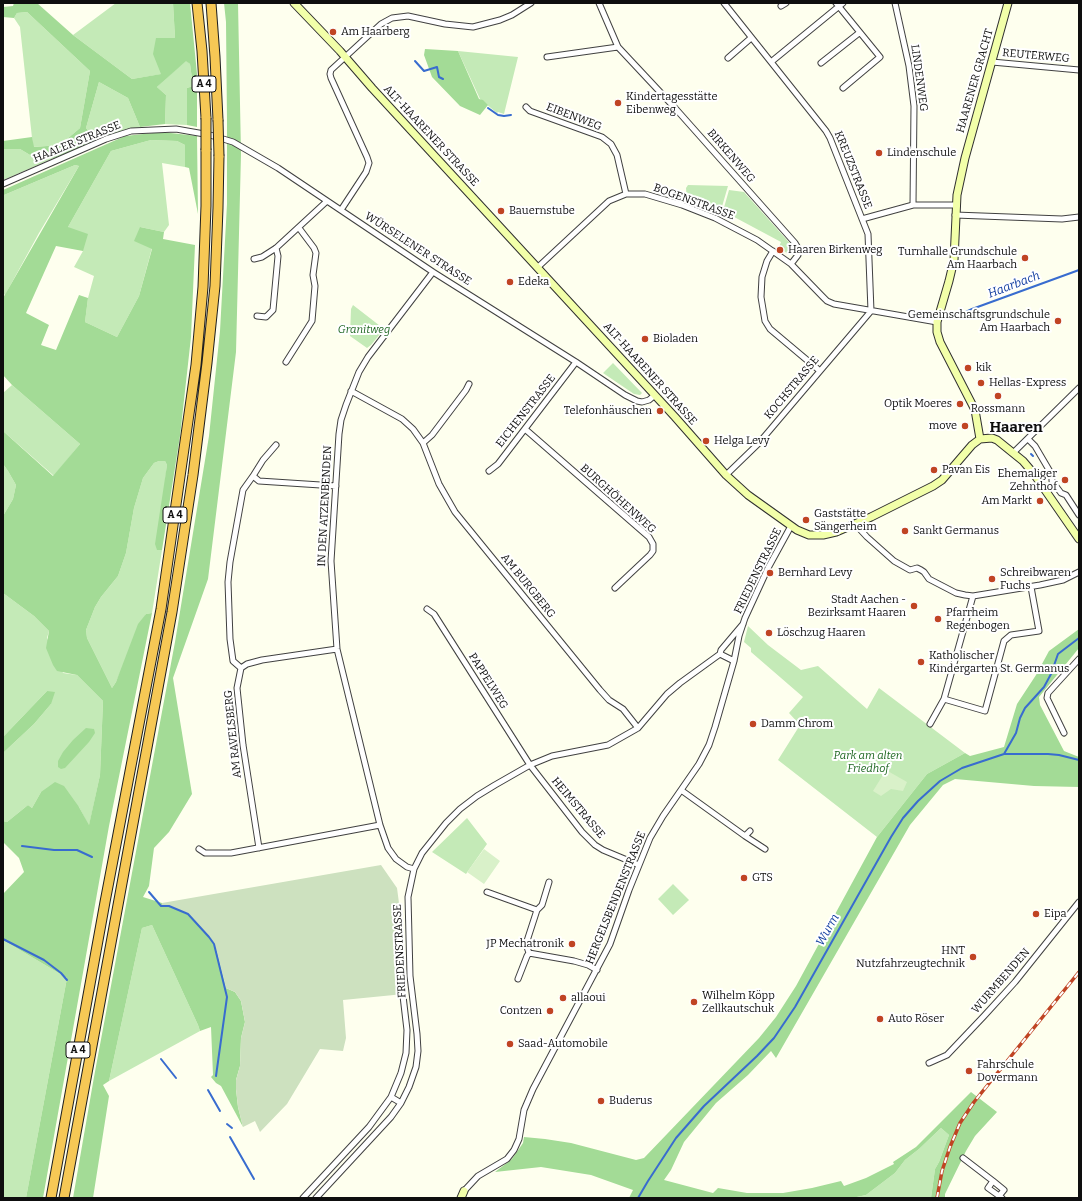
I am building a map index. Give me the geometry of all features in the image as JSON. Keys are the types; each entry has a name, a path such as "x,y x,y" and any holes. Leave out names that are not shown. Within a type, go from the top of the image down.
{"highway":[{"name":"A 4","path":"51,1198 105,902 161,609 194,380 203,287 206,206 206,118 202,51 197,3"},
{"name":"A 4","path":"64,1198 172,612 193,476 207,363 215,286 219,156 211,3"}],"main road":[{"name":"ALT-HAARENER STRASSE","path":"294,3 538,267 726,475 748,495 791,526 806,535 815,536 836,532 855,524 933,486 942,480 972,445 980,439"},
{"name":"HAARENER GRACHT","path":"980,439 975,410 940,342 937,332 937,322 954,260 957,194 965,158 1008,3"},
{"path":"980,439 992,438 997,440 1014,452 1027,465 1079,539"}],"street":[{"path":"341,210 366,172 369,163 330,74 331,70 381,24 392,18 408,16 445,24 473,27 500,20 512,15 531,3"},
{"name":"BIRKENWEG","path":"600,3 618,47 675,108 795,242 798,248 798,256 791,264"},
{"name":"KREUZSTRASSE","path":"724,3 830,138 868,234 871,311"},
{"name":"LINDENWEG","path":"895,3 909,66 914,106 912,205"},
{"path":"771,62 839,4 880,57 843,88"},
{"path":"822,63 860,33"},
{"path":"728,58 751,38"},
{"path":"547,57 618,47"},
{"name":"REUTERWEG","path":"992,62 1079,70"},
{"name":"EIBENWEG","path":"526,107 530,111 602,138 610,144 617,155 626,194"},
{"name":"WÜRSELENER STRASSE","path":"161,129 188,131 210,135 233,142 278,168 433,272 576,362 625,395 637,401 645,402 655,395"},
{"name":"HAALER STRASSE","path":"3,184 106,138 132,131 161,129"},
{"name":"BOGENSTRASSE","path":"538,267 609,201 626,194 644,194 688,208 735,228 774,251 791,264 827,301 834,304 937,322"},
{"path":"254,259 262,257 276,248 327,201"},
{"path":"862,219 912,205 956,204"},
{"path":"955,215 1062,219 1079,216"},
{"path":"286,362 312,321 315,286 313,275 316,253 299,228"},
{"path":"257,316 266,316 273,310 278,256 276,248"},
{"path":"774,251 767,261 762,277 761,297 765,321 770,329 820,371"},
{"name":"IN DEN ATZENBENDEN","path":"414,869 407,867 396,859 388,848 380,825 337,649 331,561 341,420 351,391 359,372 368,357 433,272"},
{"name":"KOCHSTRASSE","path":"726,475 758,444 871,311"},
{"name":"EICHENSTRASSE","path":"489,470 498,464 576,362"},
{"path":"423,443 432,435 466,390 468,384"},
{"path":"1014,452 1079,388"},
{"name":"AM BURGBERG","path":"351,391 402,419 413,429 423,443 439,484 455,512 604,695 623,709 638,728"},
{"name":"BURGHÖHENWEG","path":"525,429 649,537 652,544 650,556 615,588"},
{"path":"1028,439 1035,446 1052,475 1052,480 1060,493 1066,495 1079,515"},
{"path":"276,445 263,460 244,490 231,555 228,582 230,639 233,661 242,668 247,664 262,660 337,649"},
{"path":"253,476 259,481 336,486"},
{"path":"1043,487 1052,480"},
{"path":"1052,500 1060,493"},
{"path":"855,524 894,561 910,570 917,568 924,572 928,579 965,596 1031,587 1063,580 1079,572"},
{"name":"FRIEDENSTRASSE","path":"734,661 737,642 743,624 768,568 791,526"},
{"path":"944,699 985,711 1004,641 1010,636 1039,631 1031,587"},
{"path":"930,724 944,699 973,596"},
{"name":"PAPPELWEG","path":"427,609 434,614 530,765"},
{"name":"FRIEDENSTRASSE","path":"316,1198 377,1134 401,1103 410,1087 416,1066 418,1034 410,976 408,910 409,890 414,869 422,853 446,823 460,810 478,796 530,765 552,756 608,745 638,728 667,694 720,654 721,650 743,624"},
{"path":"720,654 734,661"},
{"path":"1064,733 1047,698 1048,693 1079,659"},
{"name":"HERGELSBENDENSTRASSE","path":"463,1195 478,1176 507,1159 514,1150 519,1139 524,1110 533,1089 610,944 650,838 699,764 709,745 734,661"},
{"name":"AM RAVELSBERG","path":"242,668 237,688 242,745 259,848"},
{"name":"HEIMSTRASSE","path":"530,765 582,832 595,845 611,854 639,865"},
{"path":"681,790 765,849"},
{"path":"199,849 205,853 231,853 380,825"},
{"path":"745,836 750,830"},
{"path":"529,953 526,944 537,910 542,905 549,882"},
{"path":"487,892 537,910"},
{"name":"WURMBENDEN","path":"929,1063 947,1055 984,1016 1014,982 1079,902"},
{"path":"529,953 588,965 597,970"},
{"path":"518,979 526,956 529,953"},
{"name":"FRIEDENSTRASSE","path":"303,1198 369,1127 391,1097 401,1073 406,1053 407,1030 402,996"},
{"path":"391,1097 401,1103"},
{"path":"963,1158 993,1181 1004,1190 1000,1197 988,1188 993,1181"}],"green space":[{"path":"14,3 37,3 73,35 132,79 161,74 153,54 156,38 175,38 173,3 190,3 197,74 197,127 187,125 187,88 193,86 190,64 186,61 157,87 166,95 165,124 140,127 128,98 99,82 86,128 97,141 54,158 30,155 20,149 3,149 3,141 32,137 34,147 60,145 80,128 90,71 27,12 17,13 14,18 3,17 3,7 13,6"},
{"path":"116,3 173,3 175,38 162,74 132,79 73,35"},
{"path":"224,3 238,3 241,154 236,352 208,579 173,678 192,794 169,832 154,848 149,886 143,897 188,914 209,936 217,952 226,988 235,992 241,1001 245,1022 241,1038 240,1066 236,1080 236,1089 238,1107 243,1127 221,1086 211,1077 213,1075 211,1027 200,1031 152,925 142,928 109,1081 103,1085 109,1096 93,1198 73,1198 175,642 209,436 220,331 227,204 226,22"},
{"path":"27,12 90,71 80,128 60,145 33,147 20,27 14,18 17,13"},
{"path":"425,49 458,51 479,99 483,100 488,105 480,115 460,106 432,77 424,55"},
{"path":"458,51 518,57 504,114 497,113 480,99"},
{"path":"186,60 190,64 193,86 187,88 187,125 165,124 166,95 157,87"},
{"path":"99,82 128,98 140,127 113,134 97,141 86,128"},
{"path":"162,132 197,136 198,214 189,168 185,167 185,145 177,141 151,140 111,151 68,227 88,234 83,251 56,246 26,313 49,325 41,345 56,350 79,295 88,298 85,322 117,337 139,296 152,249 134,241 140,227 164,232 163,239 195,245 191,337 180,436 162,550 157,550 155,544 167,465 165,461 159,461 154,463 143,478 134,508 126,553 118,576 95,607 86,630 87,638 112,688 116,682 138,624 146,614 152,613 109,826 43,1198 26,1198 67,978 3,940 3,894 24,872 19,858 3,842 3,821 7,822 28,805 32,808 41,792 55,782 64,786 79,807 89,825 100,775 103,701 77,675 57,671 46,648 49,631 34,616 3,593 3,516 13,499 16,485 3,464 3,431 53,476 80,444 12,385 3,375 3,298 79,166 75,165 4,195 3,190 125,136"},
{"path":"151,140 177,141 185,145 185,167 162,163 169,225 164,232 140,227 152,248 139,296 117,337 85,322 88,298 94,276 74,267 83,251 68,227 111,151"},
{"path":"3,149 20,149 30,155 54,158 3,180"},
{"path":"75,165 79,166 39,233 5,295 3,293 3,193 4,195"},
{"path":"688,185 728,186 721,210 689,197 687,202 686,188"},
{"path":"729,190 744,192 795,249 793,255 789,255 779,247 781,242 723,211"},
{"name":"Granitweg","path":"353,305 384,329 367,348 350,336 351,309"},
{"path":"613,363 642,393 640,395 634,394 603,373"},
{"path":"12,385 80,444 54,476 3,431 3,393"},
{"path":"165,461 167,465 157,550 162,550 152,613 146,614 112,688 87,638 86,630 95,607 118,576 126,553 134,508 143,478 154,463"},
{"path":"3,464 16,485 13,499 3,516"},
{"path":"3,593 34,616 49,631 47,638 63,673 77,675 103,701 100,775 89,826 79,807 41,792 32,808 28,805 7,822 3,821 3,753 34,724 51,704 47,691 3,737"},
{"name":"Park am alten Friedhof","path":"748,626 768,645 801,670 818,666 867,709 879,688 965,753 927,774 877,837 778,760 800,725 789,713 803,697 751,652 751,648 744,642"},
{"path":"1079,629 1079,648 1039,697 1040,705 1064,751 1079,757 1079,787 1034,786 955,779 943,785 910,825 776,1058 771,1051 748,1075 716,1103 684,1142 671,1170 664,1180 713,1193 718,1188 747,1193 783,1193 841,1181 844,1186 866,1178 894,1164 893,1162 916,1147 971,1092 997,1112 975,1136 945,1194 945,1198 931,1198 935,1169 949,1135 941,1128 905,1160 895,1173 866,1195 852,1198 629,1198 633,1190 591,1175 541,1167 495,1172 512,1159 523,1143 524,1137 571,1143 636,1160 644,1158 759,1038 776,1017 796,986 877,837 927,774 965,753 970,756 1004,747 1017,704 1036,675 1049,651"},
{"path":"47,691 55,692 51,704 34,724 3,753 3,737"},
{"path":"86,728 94,729 95,733 89,742 65,768 61,769 58,767 58,761 63,752"},
{"path":"886,770 907,782 903,791 891,789 881,796 873,791"},
{"path":"467,818 487,844 466,874 432,852"},
{"path":"484,849 500,861 484,884 467,872"},
{"path":"381,865 397,888 404,941 405,993 343,1000 346,1038 343,1051 320,1049 287,1104 260,1132 255,1121 243,1127 238,1107 236,1089 236,1080 240,1066 241,1038 245,1022 241,1001 235,992 226,988 217,952 209,936 188,914 162,905 162,903"},
{"path":"673,884 689,900 673,915 658,899"},
{"path":"152,925 200,1031 109,1081 142,928"},
{"path":"3,940 67,978 26,1198 3,1198"},
{"path":"941,1128 949,1135 935,1169 931,1198 852,1198 866,1195 895,1173 905,1160"}],"waterway":[{"path":"415,61 424,71 437,67 439,77 443,79"},
{"path":"488,108 498,115 511,115"},
{"name":"Haarbach","path":"955,317 972,309 1079,270"},
{"name":"Haarbach","path":"1004,754 1016,733 1020,718 1025,708 1044,687 1051,674 1058,654 1079,638"},
{"name":"Wurm","path":"638,1198 676,1138 704,1106 774,1038 795,1007 891,837 903,818 918,801 940,781 962,768 1004,754 1048,754 1079,760"},
{"path":"22,846 54,850 77,850 92,857"},
{"path":"149,892 161,906 169,906 188,914 214,944 227,997 216,1076"},
{"path":"3,939 44,960 61,973 67,980"},
{"path":"161,1059 176,1078"},
{"path":"208,1090 220,1111"},
{"path":"227,1124 232,1128"},
{"path":"230,1137 254,1179"}],"railway":[{"path":"937,1198 942,1171 960,1123 974,1102 1079,972"}],"place":[{"name":"Am Haarberg","path":"333,32"},
{"name":"Kindertagesstätte Eibenweg","path":"618,103"},
{"name":"Lindenschule","path":"879,153"},
{"name":"Bauernstube","path":"501,211"},
{"name":"Haaren Birkenweg","path":"780,250"},
{"name":"Turnhalle Grundschule Am Haarbach","path":"1025,258"},
{"name":"Edeka","path":"510,282"},
{"name":"Gemeinschaftsgrundschule Am Haarbach","path":"1058,321"},
{"name":"Bioladen","path":"645,339"},
{"name":"kik","path":"968,368"},
{"name":"Hellas-Express","path":"981,383"},
{"name":"Rossmann","path":"998,396"},
{"name":"Optik Moeres","path":"960,404"},
{"name":"Telefonhäuschen","path":"660,411"},
{"name":"move","path":"965,426"},
{"name":"Helga Levy","path":"706,441"},
{"name":"Pavan Eis","path":"934,470"},
{"name":"Ehemaliger Zehnthof","path":"1065,480"},
{"name":"Am Markt","path":"1040,501"},
{"name":"Gaststätte Sängerheim","path":"806,520"},
{"name":"Sankt Germanus","path":"905,531"},
{"name":"Bernhard Levy","path":"770,573"},
{"name":"Schreibwaren Fuchs","path":"992,579"},
{"name":"Stadt Aachen - Bezirksamt Haaren","path":"914,606"},
{"name":"Pfarrheim Regenbogen","path":"938,619"},
{"name":"Löschzug Haaren","path":"769,633"},
{"name":"Katholischer Kindergarten St. Germanus","path":"921,662"},
{"name":"Damm Chrom","path":"753,724"},
{"name":"GTS","path":"744,878"},
{"name":"Eipa","path":"1036,914"},
{"name":"JP Mechatronik","path":"572,944"},
{"name":"HNT Nutzfahrzeugtechnik","path":"973,957"},
{"name":"allaoui","path":"563,998"},
{"name":"Wilhelm Köpp Zellkautschuk","path":"694,1002"},
{"name":"Contzen","path":"550,1011"},
{"name":"Auto Röser","path":"880,1019"},
{"name":"Saad-Automobile","path":"510,1044"},
{"name":"Fahrschule Dovermann","path":"969,1071"},
{"name":"Buderus","path":"601,1101"}],"district":[{"name":"Haaren","path":"1016,428"}]}
